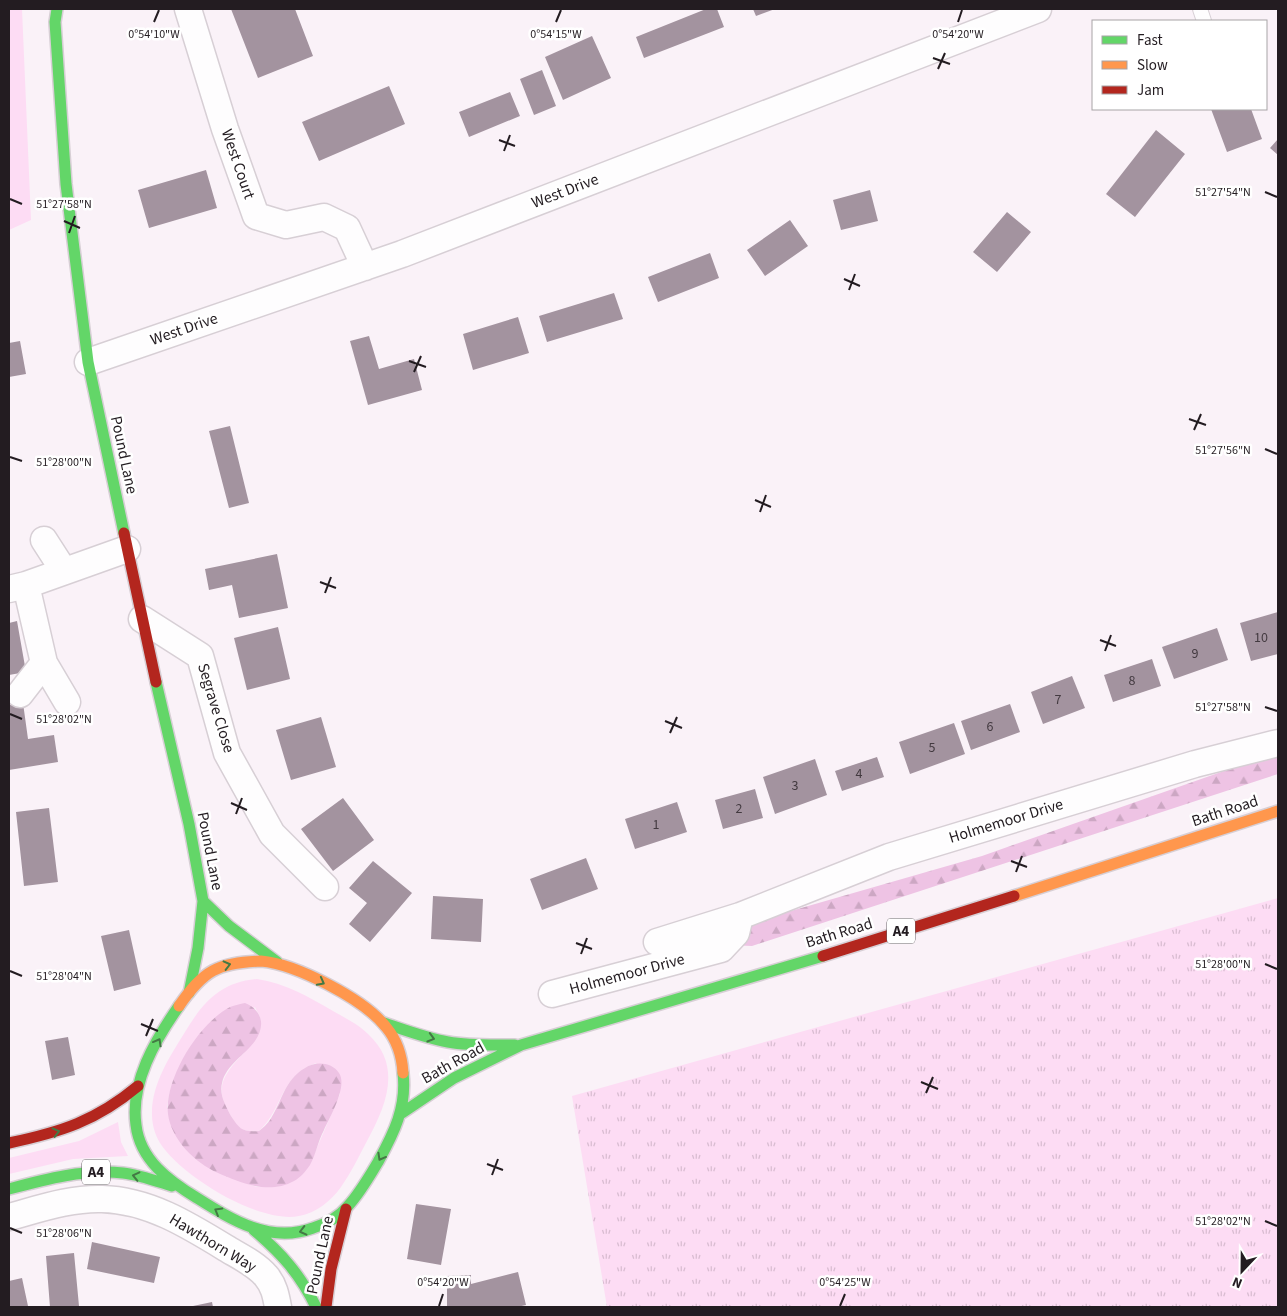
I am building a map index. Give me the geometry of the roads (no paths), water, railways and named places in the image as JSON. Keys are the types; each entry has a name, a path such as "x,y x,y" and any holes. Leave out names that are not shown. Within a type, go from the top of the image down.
{"main road":[{"name":"Pound Lane","path":"57,9 56,22 66,184 88,362 142,619 189,824 203,901 198,948 189,993"},
{"name":"Bath Road","path":"402,1113 454,1078 521,1045 1035,890 1278,811"},
{"name":"Pound Lane","path":"203,901 238,934 277,962"},
{"path":"243,962 277,962 306,974 353,1000 376,1014 384,1023 399,1049 402,1060 405,1078 405,1097 402,1113 376,1166 346,1209 306,1231 278,1233 254,1230 183,1190 152,1164 139,1140 135,1114 138,1086 154,1049 189,993 206,974 217,967 243,962"},
{"name":"Bath Road","path":"384,1023 435,1039 456,1043 521,1045"},
{"path":"9,1143 67,1129 95,1117 138,1086"},
{"name":"A4","path":"9,1189 67,1174 106,1172 138,1176 183,1190"},
{"name":"Pound Lane","path":"326,1307 331,1270 346,1209"},
{"name":"Pound Lane","path":"254,1230 292,1264 316,1307"}],"street":[{"name":"West Court","path":"188,9 256,216 286,225 324,217 347,228 365,267"},
{"name":"West Drive","path":"88,362 411,251 1038,9"},
{"path":"44,540 64,571"},
{"path":"67,702 44,663 17,587 127,549"},
{"name":"Segrave Close","path":"142,619 200,656 227,752 272,834 324,887"},
{"path":"20,694 44,663"},
{"name":"Holmemoor Drive","path":"657,942 740,916 889,857 1195,764 1278,743"},
{"name":"Holmemoor Drive","path":"552,994 721,949 736,933 740,916"},
{"name":"Hawthorn Way","path":"9,1217 74,1200 103,1199 126,1202 158,1211 185,1224 247,1260 265,1274 273,1286 278,1307"}]}
